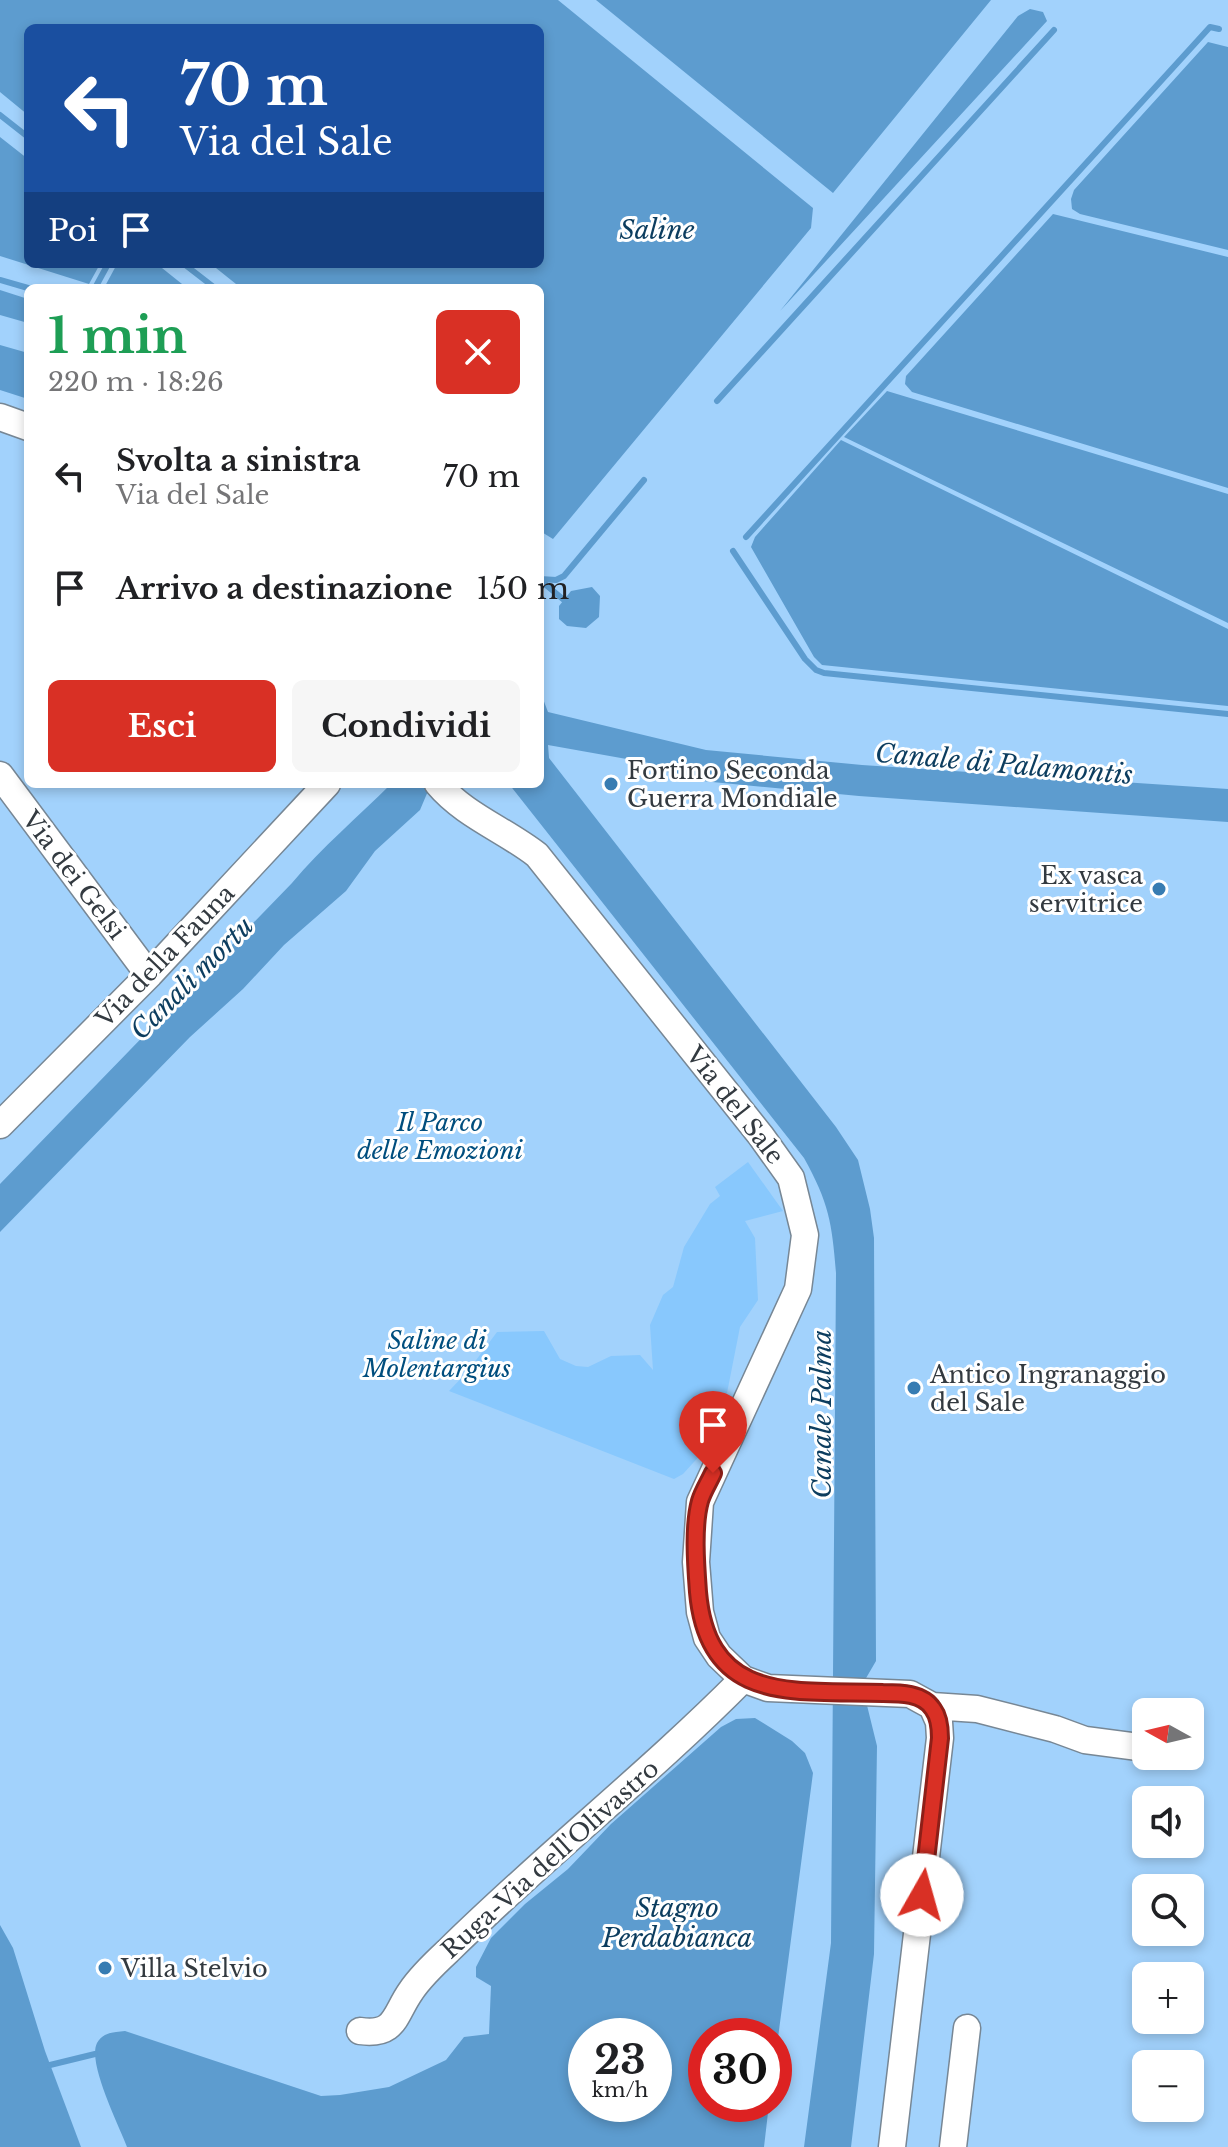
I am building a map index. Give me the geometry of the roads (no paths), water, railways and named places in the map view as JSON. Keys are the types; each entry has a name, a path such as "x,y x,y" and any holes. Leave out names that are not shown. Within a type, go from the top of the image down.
{"street":[{"path":"0,417 24,426"},
{"name":"Via dei Gelsi","path":"0,775 149,975"},
{"name":"Via del Sale","path":"441,788 456,803 537,855 791,1178 805,1235 798,1289 700,1502 696,1562 700,1612 707,1638 719,1656 743,1679"},
{"name":"Via della Fauna","path":"0,1125 149,975 312,790"},
{"path":"743,1679 768,1688 910,1694 932,1706 977,1709 1085,1740 1132,1746"},
{"name":"Ruga-Via dell'Olivastro","path":"360,2031 377,2033 388,2027 422,1976 743,1679"},
{"path":"892,2147 940,1738 939,1722 932,1706"},
{"path":"953,2147 967,2028"}],"water":[{"name":"Saline","path":"0,0 558,0 813,208 811,228 553,539 544,533 544,284 236,284 216,268 544,268 544,24 24,24 24,112 0,92"},
{"path":"596,0 991,0 833,193"},
{"path":"1030,9 1043,12 1047,21 780,311 1018,16"},
{"path":"1208,42 1228,47 1228,250 1080,214 1072,209 1074,190"},
{"path":"0,137 24,156 24,264 0,256"},
{"path":"1053,214 1228,257 1228,488 912,392 905,384 906,376"},
{"path":"38,268 98,268 89,284"},
{"path":"115,268 162,268 182,284 106,284"},
{"path":"0,290 24,298 24,322 0,315"},
{"path":"0,345 24,352 24,398 0,390"},
{"path":"887,391 1228,494 1228,623 844,437"},
{"path":"841,440 1228,629 1228,706 822,665 814,657 751,547 755,537"},
{"path":"592,587 600,596 599,617 586,628 567,626 559,619 559,606 571,591"},
{"path":"544,702 548,712 706,750 862,765 1228,789 1228,822 859,796 702,781 667,772 649,763 548,745 549,758 836,1127 858,1160 870,1209 874,1238 876,1661 862,1685 877,1746 874,1954 851,2147 804,2147 831,1943 836,1273 831,1227 824,1201 804,1158 512,788 544,788"},
{"path":"387,788 429,788 420,810 375,851 346,891 284,945 243,989 190,1037 0,1232 0,1184 315,857"},
{"name":"Stagno Perdabianca","path":"755,1718 805,1753 813,1773 781,2018 688,2018 688,2122 767,2122 764,2147 127,2147 96,2065 97,2043 110,2033 125,2031 321,2096 389,2087 446,2060 464,2037 489,2034 491,1986 476,1977 476,1967 491,1938 525,1904 568,1869 611,1824 721,1727 736,1719"},
{"path":"0,1925 13,1948 45,2051 81,2147 0,2147"}],"waterway":[{"path":"746,537 1210,27 1219,29"},
{"path":"717,401 1054,30"},
{"path":"0,115 24,134"},
{"path":"97,284 106,268"},
{"path":"189,268 210,284"},
{"path":"0,280 24,287"},
{"path":"544,579 556,580 564,576 644,480"},
{"path":"733,551 805,659 824,673 1228,714"},
{"path":"544,583 564,600"},
{"path":"50,2065 95,2054"}],"place":[{"name":"Fortino Seconda Guerra Mondiale","path":"611,784"},
{"name":"Ex vasca servitrice","path":"1159,889"},
{"name":"Antico Ingranaggio del Sale","path":"914,1388"},
{"name":"Villa Stelvio","path":"105,1968"}],"water label":[{"name":"Canale di Palamontis","path":"1004,764"},
{"name":"Canali mortu","path":"192,978"},
{"name":"Canale Palma","path":"822,1414"}],"park label":[{"name":"Il Parco delle Emozioni","path":"440,1136"},
{"name":"Saline di Molentargius","path":"437,1354"}]}
